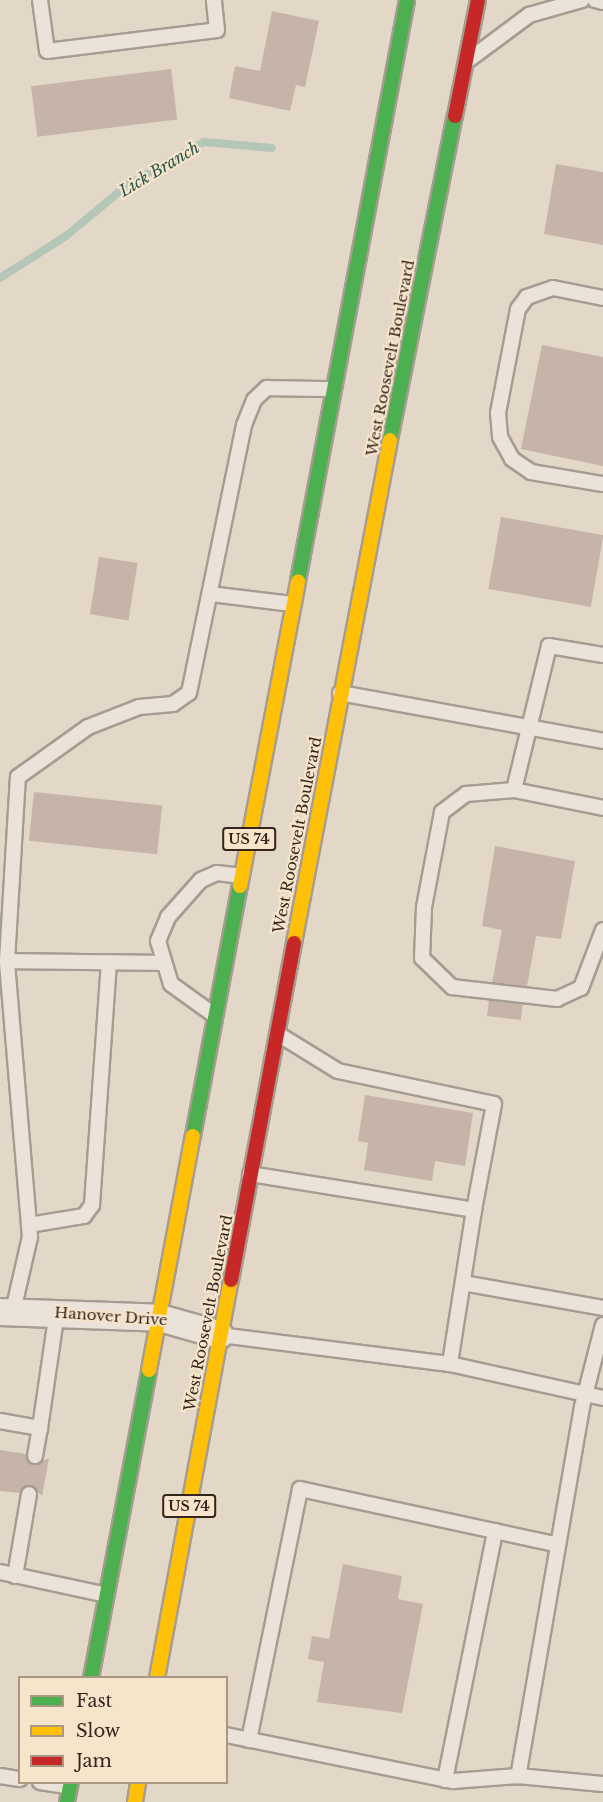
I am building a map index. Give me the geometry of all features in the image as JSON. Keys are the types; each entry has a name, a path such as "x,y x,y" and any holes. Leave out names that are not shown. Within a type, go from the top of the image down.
{"highway":[{"name":"US 74","path":"91,1676 407,0"},
{"name":"West Roosevelt Boulevard","path":"157,1676 340,693 478,0"},
{"path":"135,1802 138,1784"},
{"path":"67,1802 71,1785"}],"street":[{"name":"Hanover Drive","path":"7,1312 57,1311 160,1318 220,1335"}],"lane":[{"path":"40,0 47,51 217,30 214,0"},
{"path":"466,62 529,15 582,0"},
{"path":"595,0 603,2"},
{"path":"603,298 553,288 526,297 518,309 498,413 500,437 512,459 531,472 603,484"},
{"path":"7,1312 29,1225 8,961 18,777 88,727 139,707 173,704 189,693 254,400 267,388 333,389"},
{"path":"210,594 293,604"},
{"path":"514,790 549,646 603,655"},
{"path":"340,693 603,741"},
{"path":"603,808 514,790 466,794 442,812 424,907 422,958 452,987 557,999 581,988 603,930"},
{"path":"216,1017 171,984 162,963 158,941 181,899 217,873 242,876"},
{"path":"8,961 162,963"},
{"path":"29,1225 84,1216 92,1205 109,963"},
{"path":"276,1033 338,1071 494,1104 474,1210 450,1364"},
{"path":"250,1174 474,1210"},
{"path":"463,1283 603,1308"},
{"path":"35,1456 57,1311"},
{"path":"518,1776 585,1394 603,1325"},
{"path":"220,1335 450,1364 603,1398"},
{"path":"0,1421 40,1428"},
{"path":"249,1740 300,1489 558,1545"},
{"path":"15,1576 29,1494"},
{"path":"445,1780 495,1531"},
{"path":"0,1572 107,1595"},
{"path":"228,1735 445,1780 518,1776 603,1784"},
{"path":"0,1776 18,1779"}],"building":[{"path":"272,11 319,21 305,87 296,85 290,111 229,98 235,66 260,71"},
{"path":"171,69 177,120 37,137 31,86"},
{"path":"556,164 603,172 603,245 544,234"},
{"path":"542,345 603,357 603,466 521,449"},
{"path":"501,517 603,535 591,607 488,589"},
{"path":"99,557 138,563 128,620 90,614"},
{"path":"34,792 162,805 157,854 29,841"},
{"path":"495,846 575,861 561,939 536,936 527,986 492,983 502,930 482,926"},
{"path":"489,1000 523,1004 521,1020 487,1016"},
{"path":"365,1095 473,1113 465,1166 435,1161 432,1181 364,1170 368,1143 358,1141"},
{"path":"0,1450 26,1454 34,1465 49,1458 42,1496 30,1485 20,1493 0,1491"},
{"path":"343,1564 402,1576 398,1599 423,1604 402,1713 317,1702 324,1662 308,1659 312,1636 329,1639"}],"waterway":[{"name":"Lick Branch","path":"0,278 66,236 126,186 204,142 272,148"}],"traffic: fast":[{"path":"298,581 407,0"},
{"path":"390,440 455,116"},
{"path":"193,1136 240,886"},
{"path":"91,1676 149,1370"},
{"path":"67,1802 71,1784"}],"traffic: slow":[{"path":"294,943 390,440"},
{"path":"240,886 298,581"},
{"path":"149,1370 193,1136"},
{"path":"157,1676 231,1280"},
{"path":"135,1802 138,1784"}],"traffic: jam":[{"path":"455,116 478,0"},
{"path":"231,1280 294,943"}]}
